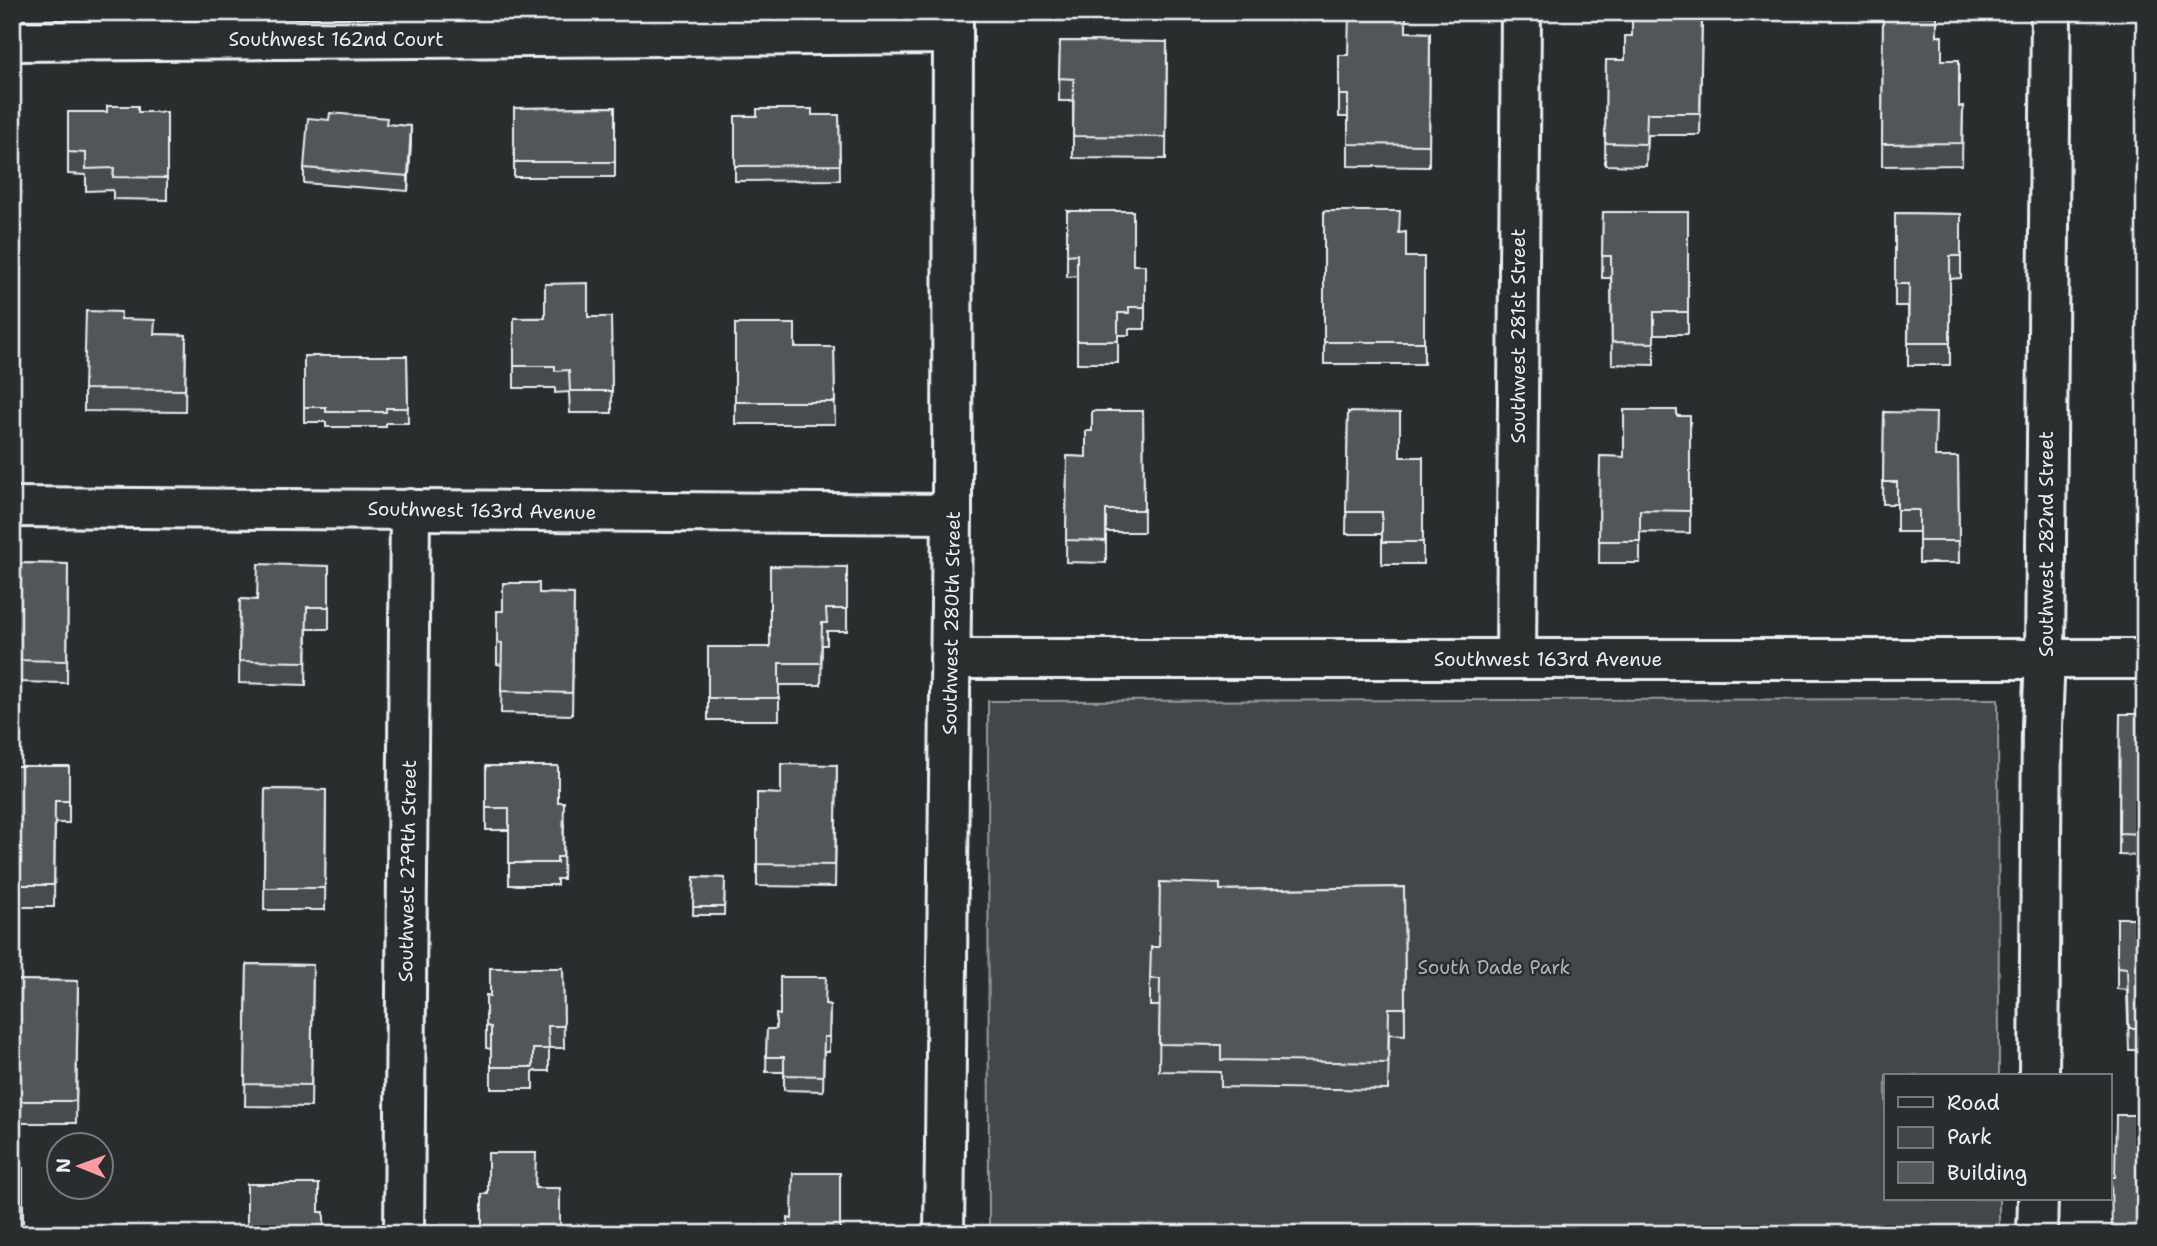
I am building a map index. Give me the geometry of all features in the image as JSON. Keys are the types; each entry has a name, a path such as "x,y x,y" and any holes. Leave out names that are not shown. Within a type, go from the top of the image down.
{"street":[{"name":"Southwest 281st Street","path":"1516,659 1521,12"},
{"name":"Southwest 282nd Street","path":"2039,1074 2051,12"},
{"name":"Southwest 162nd Court","path":"12,41 953,23"},
{"name":"Southwest 280th Street","path":"944,1234 952,514 953,23"},
{"name":"Southwest 163rd Avenue","path":"12,507 952,514"},
{"name":"Southwest 279th Street","path":"404,1234 410,509"},
{"name":"Southwest 163rd Avenue","path":"950,659 2145,659"},
{"path":"2037,1234 2038,1200"}],"green space":[{"name":"South Dade Park","path":"1998,699 1999,1074 1884,1074 1884,1200 1999,1200 1999,1234 989,1234 988,701"}],"building":[{"path":"1349,12 1406,12 1406,32 1430,33 1429,145 1348,144 1348,95 1339,95 1339,55 1348,55"},
{"path":"1632,14 1702,15 1700,113 1647,113 1646,144 1605,143 1606,60 1625,60 1625,36 1632,36"},
{"path":"1883,15 1937,16 1937,36 1942,36 1942,60 1959,60 1959,107 1963,106 1962,143 1882,144"},
{"path":"1060,41 1167,42 1166,137 1073,136 1074,79 1059,78"},
{"path":"107,106 138,106 138,112 167,112 167,178 113,177 114,168 86,169 86,153 68,152 68,112 107,112"},
{"path":"615,107 615,162 514,162 514,108"},
{"path":"757,109 812,109 812,115 839,115 840,165 735,166 735,116 757,116"},
{"path":"330,113 387,118 386,124 411,126 408,176 304,168 308,118 329,120"},
{"path":"1067,211 1133,211 1133,265 1145,265 1145,307 1129,307 1129,313 1118,313 1118,341 1077,341 1077,254 1067,255"},
{"path":"1324,211 1400,211 1399,233 1406,232 1406,257 1424,257 1424,342 1324,342"},
{"path":"1603,212 1688,212 1688,312 1654,312 1654,343 1612,342 1611,256 1602,256"},
{"path":"1895,213 1961,214 1961,256 1950,256 1950,343 1908,343 1909,284 1895,284"},
{"path":"588,283 588,317 611,317 612,391 570,391 569,370 555,371 555,366 514,366 514,318 545,318 545,284"},
{"path":"86,311 121,312 121,319 155,320 154,334 186,335 185,390 84,389"},
{"path":"735,324 795,324 795,347 834,347 835,402 735,402"},
{"path":"304,356 407,356 408,408 386,408 386,412 326,412 326,407 304,407"},
{"path":"1624,410 1677,410 1677,416 1690,416 1690,511 1640,510 1640,541 1599,541 1600,456 1624,457"},
{"path":"1092,411 1143,411 1144,510 1106,510 1106,541 1066,540 1067,456 1086,457 1086,431 1092,431"},
{"path":"1348,412 1400,413 1400,457 1423,457 1423,542 1382,542 1382,512 1346,512"},
{"path":"1884,412 1936,413 1935,457 1958,457 1959,541 1919,541 1919,510 1897,510 1897,482 1883,482"},
{"path":"12,563 68,564 67,661 12,660"},
{"path":"258,564 329,566 329,607 307,607 306,662 239,661 240,599 257,600"},
{"path":"770,566 847,567 847,609 826,609 827,623 822,623 821,663 779,663 779,698 708,698 708,647 770,647"},
{"path":"503,583 539,583 539,593 574,594 572,693 501,691 502,643 497,642 497,611 503,611"},
{"path":"2120,714 2145,714 2145,834 2119,833"},
{"path":"781,764 837,765 835,865 757,864 757,793 781,794"},
{"path":"12,766 69,766 69,801 55,801 54,885 12,885"},
{"path":"486,766 558,766 558,802 564,802 563,857 557,857 557,863 509,863 509,808 486,808"},
{"path":"265,789 326,790 325,888 264,888"},
{"path":"694,877 725,878 724,907 693,907"},
{"path":"1160,882 1220,884 1220,890 1404,887 1405,1008 1389,1008 1388,1063 1221,1060 1221,1045 1159,1044 1160,979 1150,979 1151,947 1159,947"},
{"path":"2117,918 2145,918 2145,1028 2129,1028 2127,968 2117,967"},
{"path":"247,964 313,965 311,1085 245,1084"},
{"path":"490,968 563,968 564,1026 548,1026 549,1049 533,1049 533,1067 491,1067 491,1027 486,1026 486,995 490,996"},
{"path":"780,977 826,977 825,1004 830,1005 829,1037 824,1037 823,1076 784,1075 784,1057 766,1057 767,1029 776,1029 776,1014 780,1015"},
{"path":"12,980 78,981 76,1101 12,1101"},
{"path":"2116,1115 2145,1115 2145,1234 2112,1234 2112,1177 2115,1177"},
{"path":"488,1153 536,1153 535,1188 560,1188 560,1233 488,1234 488,1230 482,1230 482,1194 488,1194"},
{"path":"12,1168 23,1168 23,1234 12,1234"},
{"path":"793,1173 840,1173 840,1234 788,1234 788,1218 792,1219"},
{"path":"247,1184 319,1184 319,1212 324,1212 324,1234 247,1234"}]}
